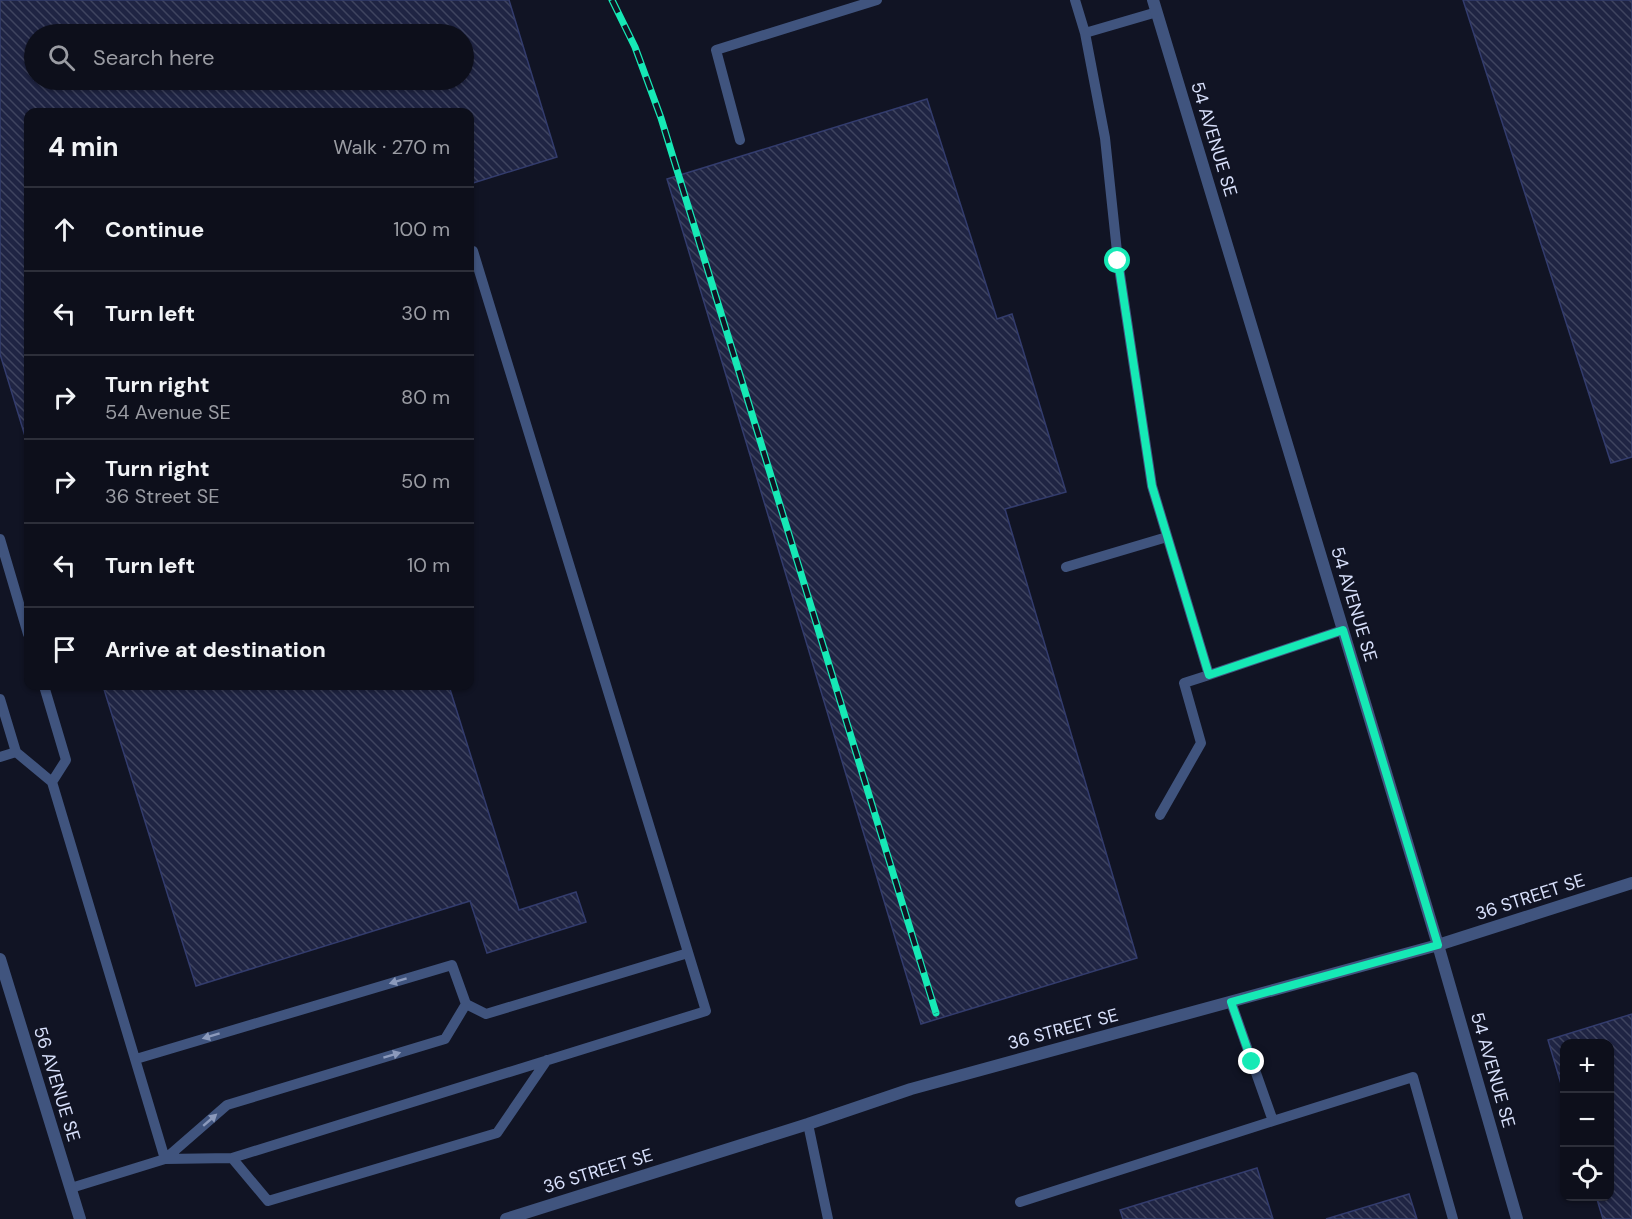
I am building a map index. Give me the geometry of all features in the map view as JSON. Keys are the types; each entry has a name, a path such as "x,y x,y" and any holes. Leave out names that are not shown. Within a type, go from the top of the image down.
{"street":[{"name":"54 AVENUE SE","path":"1155,6 1438,945 1517,1219"},
{"name":"36 STREET SE","path":"506,1219 808,1124 911,1089 1438,945 1632,883"},
{"name":"56 AVENUE SE","path":"0,959 81,1219"}],"lane":[{"path":"740,140 716,51 877,0"},
{"path":"1075,0 1085,33 1105,138 1118,261 1152,486 1209,675"},
{"path":"1085,33 1155,6"},
{"path":"71,1188 165,1158 232,1158 706,1011 474,254"},
{"path":"1066,567 1167,537"},
{"path":"0,539 24,620"},
{"path":"1160,815 1201,742 1184,682 1343,630"},
{"path":"45,690 66,760 52,782"},
{"path":"0,699 16,752 52,782 165,1158"},
{"path":"0,757 16,752"},
{"path":"136,1059 452,965 466,1004 486,1014 688,953"},
{"path":"1231,1002 1273,1121"},
{"path":"165,1158 227,1105 446,1039 466,1004"},
{"path":"232,1158 268,1201 496,1133 547,1060"},
{"path":"1020,1202 1413,1077 1453,1219"},
{"path":"808,1124 828,1219"}],"building":[{"path":"0,0 509,0 557,157 474,183 474,108 24,108 24,433 0,354"},
{"path":"1463,0 1632,0 1632,457 1611,463"},
{"path":"927,99 997,319 1012,314 1066,492 1005,509 1137,958 921,1024 667,179"},
{"path":"104,690 450,690 519,910 576,892 586,922 487,953 470,901 196,986"},
{"path":"1632,1014 1632,1219 1603,1219 1598,1201 1614,1201 1614,1039 1560,1039 1560,1080 1548,1040"},
{"path":"1257,1168 1273,1219 1123,1219 1120,1210"},
{"path":"1409,1194 1417,1219 1326,1219"}],"railway":[{"path":"612,0 635,47 661,118 936,1013"}],"route":[{"path":"1118,261 1152,486 1209,675 1343,630 1438,945 1231,1002 1252,1062"}]}
